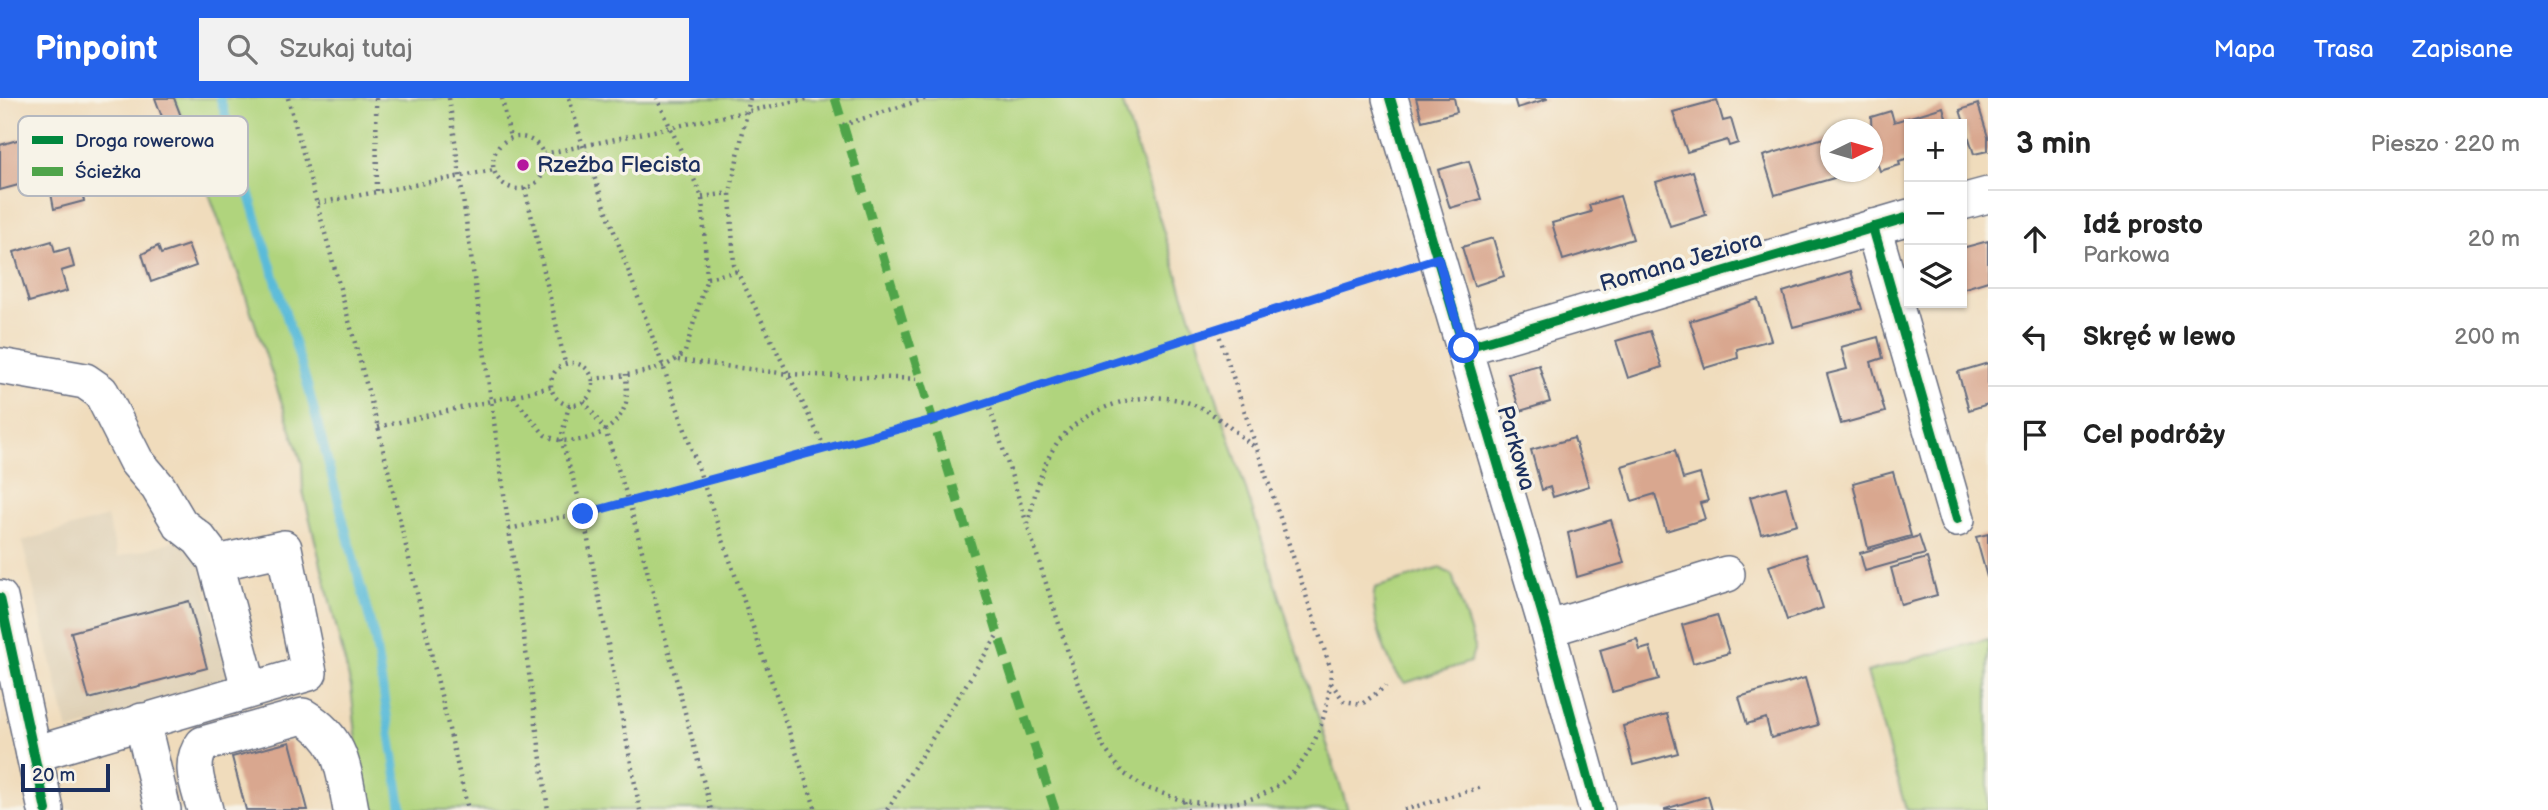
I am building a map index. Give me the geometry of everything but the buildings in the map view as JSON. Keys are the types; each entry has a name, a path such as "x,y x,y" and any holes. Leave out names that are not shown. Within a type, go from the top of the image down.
{"street":[{"name":"Parkowa","path":"1391,98 1547,629 1597,810"},
{"path":"1967,201 1988,195"},
{"name":"Romana Jeziora","path":"1464,348 1904,218"},
{"path":"1873,227 1957,519"},
{"path":"0,345 0,356"},
{"path":"0,366 85,381 101,392 136,461 159,487 180,524 208,550 216,563 249,688"},
{"path":"34,754 249,688 310,673 284,548 216,563"},
{"path":"1547,629 1727,575"},
{"path":"0,598 46,810"},
{"path":"205,810 194,762 195,754 204,744 303,716 321,728 334,742 342,761 351,810"},
{"path":"142,721 163,810"}],"path":[{"path":"288,98 378,427 468,810"},
{"path":"376,98 377,192"},
{"path":"449,98 548,810"},
{"path":"502,98 510,138"},
{"path":"569,98 583,146 663,366 816,810"},
{"path":"593,379 663,366 678,360 685,352 707,278 702,198 657,98"},
{"path":"750,98 730,193 737,271 825,448"},
{"path":"544,154 811,98"},
{"path":"843,125 927,98"},
{"path":"510,138 526,138 544,154 544,172 533,185 525,188 502,183 494,170 495,151 510,138"},
{"path":"318,203 494,170"},
{"path":"525,188 565,363"},
{"path":"702,198 730,193"},
{"path":"509,528 583,514 704,483 988,402 1438,258"},
{"path":"707,278 737,271"},
{"path":"988,402 1075,674 1104,748 1123,773 1144,787 1184,801 1222,804 1258,797 1300,769 1326,716 1331,670 1217,329"},
{"path":"678,360 788,374 920,379"},
{"path":"565,363 579,364 593,379 593,388 584,401 569,405 557,399 551,387 554,373 565,363"},
{"path":"513,397 545,435 584,440 605,430 617,418 626,402 626,374"},
{"path":"378,427 551,387"},
{"path":"1028,525 1045,464 1057,443 1076,425 1105,408 1134,399 1165,397 1199,407 1256,449"},
{"path":"584,401 605,430 629,502 711,810"},
{"path":"569,405 561,439 583,514 640,810"},
{"path":"887,810 998,634"},
{"path":"1330,682 1343,701 1362,704 1386,686"},
{"path":"1404,810 1482,787"},
{"path":"1184,801 1187,810"}],"shaded area":[{"path":"107,517 118,557 185,538 196,549 231,683 68,731 22,541"}],"green space":[{"path":"174,98 1121,98 1348,810 364,810 351,687 303,491 302,463 210,196 248,196 248,116 181,116"},
{"path":"1440,568 1452,575 1475,647 1470,662 1405,683 1392,665 1381,638 1375,610 1375,588"},
{"path":"1988,639 1988,810 1906,810 1867,672"}],"waterway":[{"path":"220,98 225,116"},
{"path":"248,190 308,387 375,640 402,810"}],"marked path":[{"path":"835,98 998,634 1055,810"}],"cycle path":[{"path":"1390,98 1547,629 1597,810"},
{"path":"1464,348 1904,218"},
{"path":"1873,227 1957,519"},
{"path":"0,598 46,810"}],"place":[{"name":"Rzeźba Flecista","path":"523,165"}],"route":[{"path":"583,514 932,420 1438,258 1464,348"}]}
